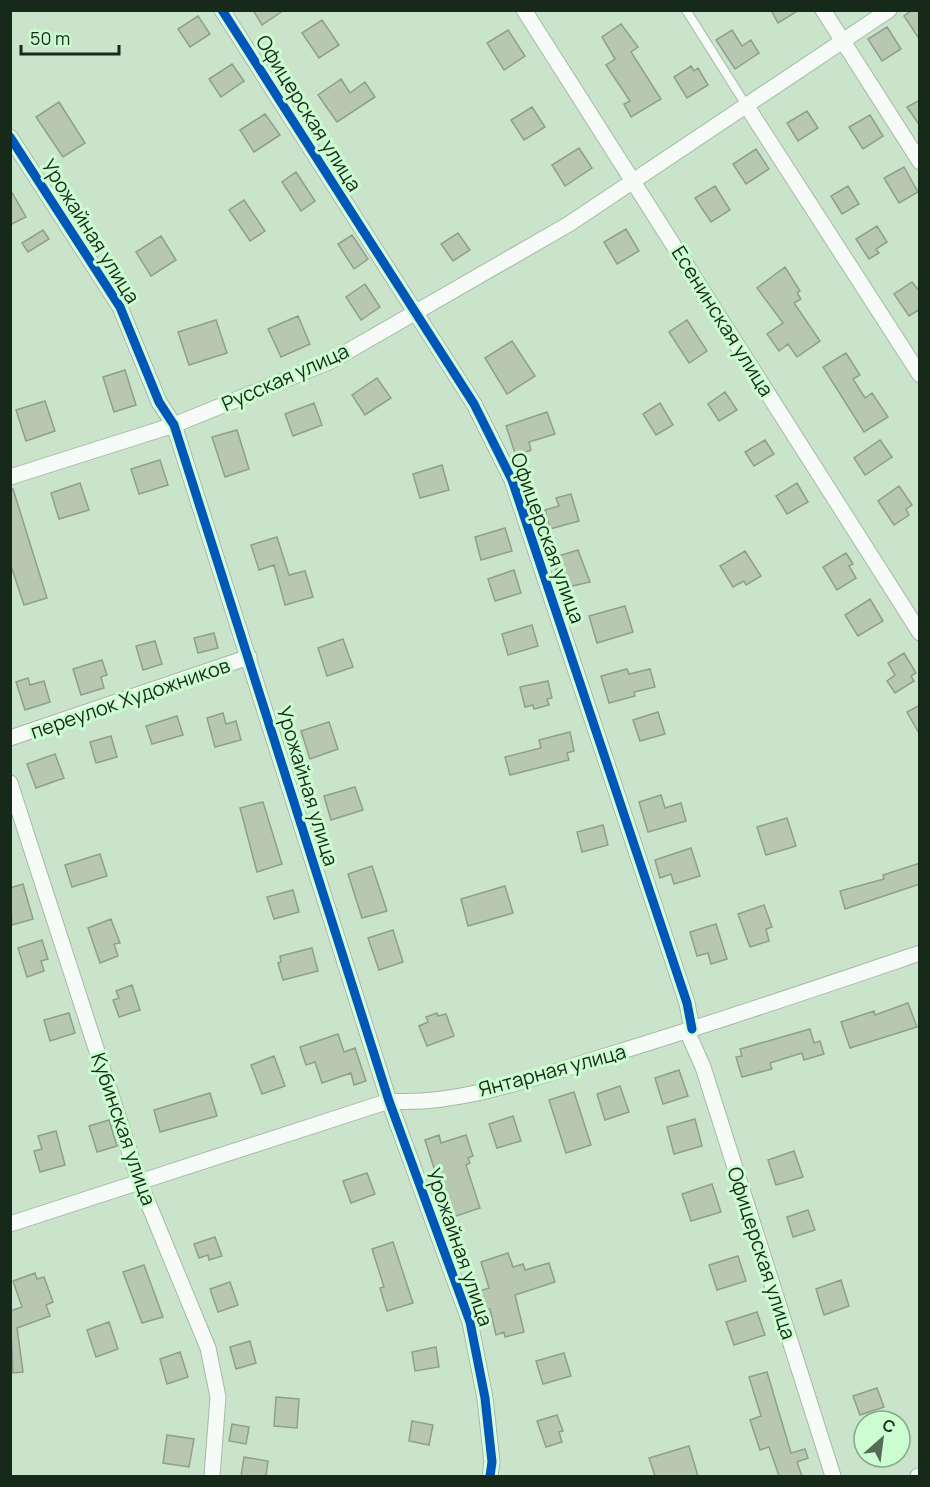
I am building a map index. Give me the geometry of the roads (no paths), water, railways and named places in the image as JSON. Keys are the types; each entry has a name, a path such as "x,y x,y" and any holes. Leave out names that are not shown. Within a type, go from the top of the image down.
{"street":[{"name":"Офицерская улица","path":"222,10 414,314 474,404 512,480 687,1003 690,1030 833,1476"},
{"name":"Есенинская улица","path":"524,10 920,633"},
{"path":"823,10 920,162"},
{"name":"Русская улица","path":"10,477 174,425 331,361 569,224 889,10"},
{"path":"747,105 920,375"},
{"name":"Урожайная улица","path":"10,137 120,307 159,402 174,425 389,1101 470,1322 485,1398 492,1462 490,1476"},
{"name":"переулок Художников","path":"10,738 249,657"},
{"name":"Кубинская улица","path":"10,783 139,1181 208,1348 218,1397 212,1476"},
{"name":"Янтарная улица","path":"10,1224 389,1101 409,1102 502,1088 690,1030 920,953"}],"lane":[{"path":"686,10 747,105"}]}
